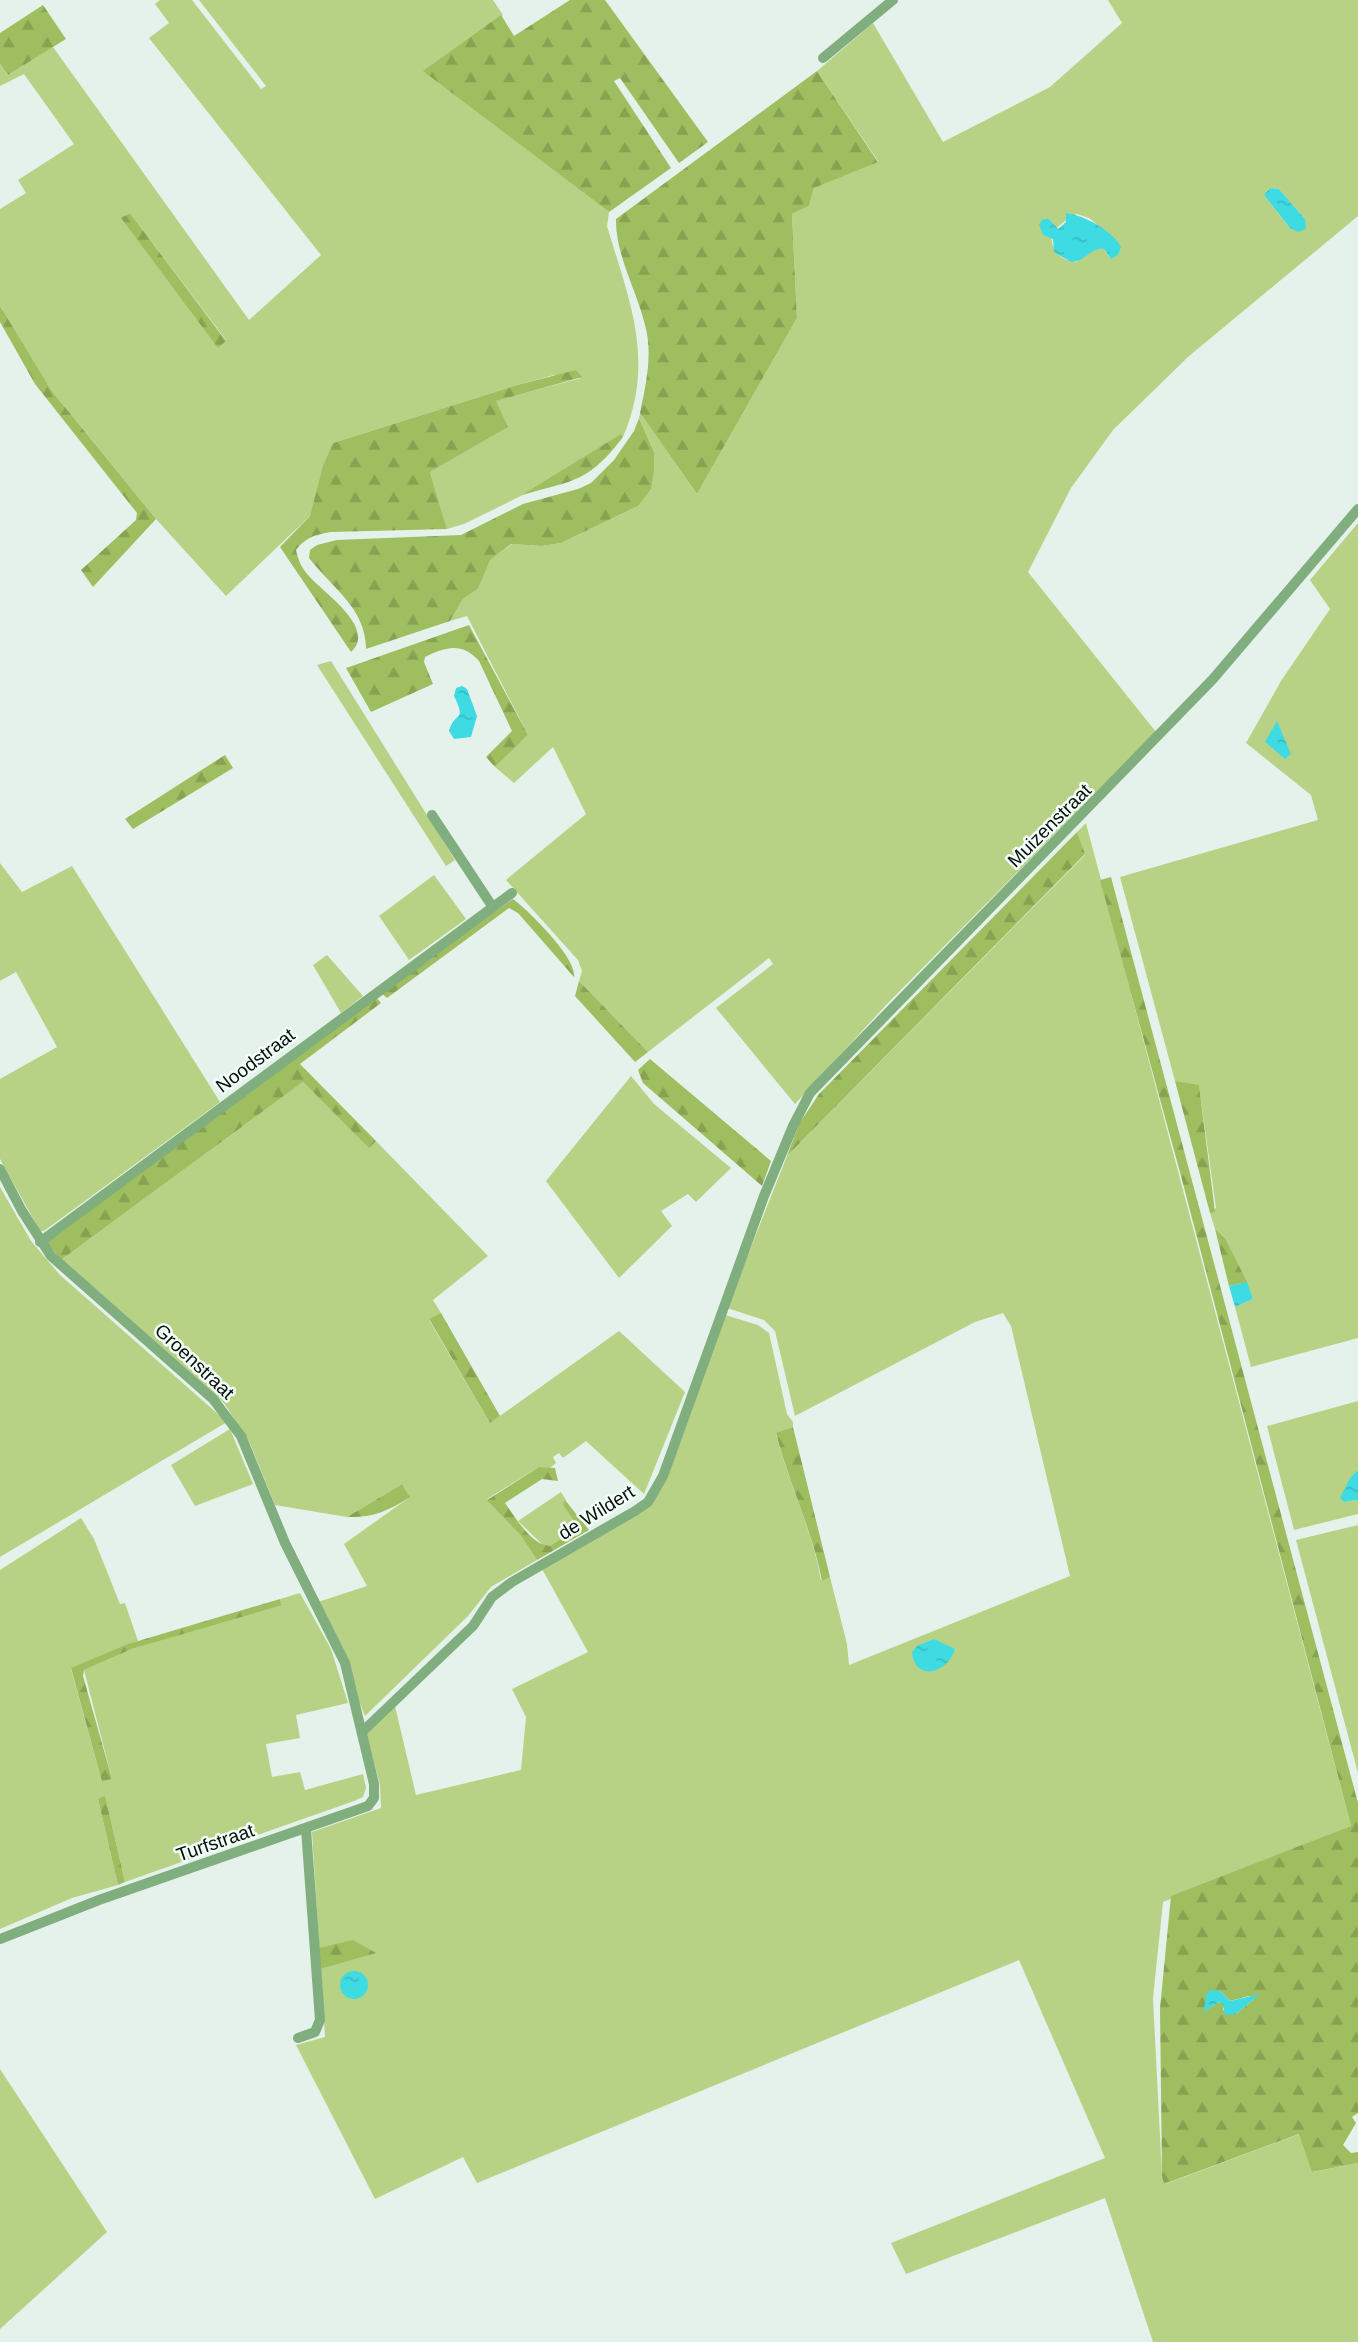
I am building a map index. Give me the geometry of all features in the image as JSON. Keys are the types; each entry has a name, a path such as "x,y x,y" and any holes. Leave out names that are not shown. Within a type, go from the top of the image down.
{"street":[{"path":"823,58 893,0"},
{"name":"Muizenstraat","path":"775,1171 810,1093 1213,679 1358,509"},
{"path":"432,815 492,906"},
{"name":"Noodstraat","path":"40,1242 512,893"},
{"name":"Groenstraat","path":"0,1169 40,1242 51,1256 214,1399 230,1417 266,1491 285,1543 345,1663 363,1731"},
{"name":"de Wildert","path":"363,1731 473,1626 492,1597 648,1502 663,1476 775,1171"},
{"name":"Turfstraat","path":"0,1939 99,1900 368,1806 374,1798 363,1731"},
{"path":"298,2038 315,2032 320,2020 306,1829"}],"green space":[{"path":"160,0 192,0 261,89 266,86 199,0 493,0 503,15 424,71 609,212 607,226 636,330 638,356 638,382 633,409 623,437 620,435 525,494 464,524 447,529 430,472 507,427 495,401 581,378 554,375 333,443 310,516 226,596 156,519 51,390 0,306 0,209 26,193 18,180 74,144 24,74 0,86 0,64 8,75 53,47 249,320 321,255 149,38 169,23 155,4","holes":["130,213 226,340 219,347 122,218"]},
{"path":"570,0 605,0 708,142 679,163 620,78 614,81 671,168 609,212 423,71 501,15 514,36"},
{"path":"1108,0 1358,0 1358,216 1188,357 1113,430 1071,488 1028,572 1156,732 886,1005 795,1104 716,1008 773,964 769,958 648,1052 579,981 582,971 578,960 506,880 586,814 553,747 514,783 495,767 528,735 467,616 450,621 463,599 478,589 489,560 512,544 542,546 561,543 638,506 654,452 639,418 640,413 697,494 797,318 792,214 809,206 814,188 878,161 817,71 873,23 943,142 1050,87 1122,23","holes":["1270,188 1279,189 1305,219 1290,228 1264,195","1077,214 1089,218 1105,231 1109,257 1104,249 1096,248 1076,262 1061,257 1055,250 1053,233"]},
{"path":"43,5 66,39 8,75 0,64 0,33"},
{"path":"817,71 878,162 814,188 809,206 792,214 797,318 697,494 640,413 648,369 647,336 619,246 616,219"},
{"path":"130,213 226,341 218,348 121,218"},
{"path":"0,306 51,390 156,519 93,587 81,570 136,520 137,513 35,384 0,322"},
{"path":"576,370 582,377 496,401 508,427 430,472 447,529 331,532 311,537 296,550 306,572 353,621 358,632 357,642 351,652 280,547 310,516 323,466 333,443 517,385"},
{"path":"639,418 654,452 654,471 651,489 638,506 561,543 542,546 511,544 490,560 478,589 463,599 450,621 366,649 360,622 354,610 309,558 310,550 317,545 337,540 461,535 523,504 578,489 591,483 614,460 634,431"},
{"path":"621,434 623,437 611,452 589,472 568,482 522,495"},
{"path":"1358,523 1358,1338 1251,1367 1235,1307 1253,1299 1225,1238 1215,1229 1210,1213 1216,1208 1199,1086 1175,1081 1120,877 1318,820 1311,795 1246,743 1281,681 1330,609 1310,580"},
{"path":"469,625 528,735 495,767 486,757 512,731 479,661 473,655 453,648 425,657 424,662 433,684 371,712 346,668"},
{"path":"331,661 455,860 446,866 317,665"},
{"path":"225,755 233,768 133,829 125,819"},
{"path":"1086,823 1351,1826 1163,1902 1153,1998 1162,2176 1165,2184 1300,2134 1313,2172 1358,2163 1358,2342 1153,2342 1105,2198 906,2274 891,2243 1105,2158 1019,1960 477,2183 463,2157 375,2199 296,2045 325,2037 312,1832 381,1808 380,1785 366,1733 395,1706 416,1795 521,1770 526,1717 512,1689 588,1652 542,1569 648,1505 725,1315 758,1325 769,1333 787,1414 793,1422 793,1427 776,1434 812,1543 821,1580 830,1577 847,1644 849,1665 1070,1576 1011,1326 1003,1313 975,1322 795,1416 775,1331 764,1320 727,1308 787,1156 1085,855 1077,832"},
{"path":"1077,832 1085,854 787,1156 799,1124 819,1094"},
{"path":"0,863 22,892 72,866 220,1102 44,1231 40,1231 0,1159 0,1079 57,1047 16,972 0,981"},
{"path":"434,875 466,919 409,960 379,916"},
{"path":"1111,877 1358,1803 1358,2113 1352,2117 1356,2123 1343,2145 1351,2153 1358,2152 1358,2163 1312,2172 1299,2134 1164,2184 1162,2176 1160,2008 1171,1896 1351,1826 1181,1176 1100,880","holes":["1220,1991 1230,2001 1249,1996 1254,1999 1236,2014 1223,2010 1224,2005 1219,2002 1205,2011"]},
{"path":"513,899 560,947 573,969 574,977 518,913 509,908 387,998 380,992"},
{"path":"327,955 363,996 341,1013 313,965"},
{"path":"579,981 648,1052 635,1062 575,996"},
{"path":"375,996 381,1003 300,1064 376,1141 369,1148 303,1082 61,1260 46,1241"},
{"path":"650,1059 771,1161 762,1186 643,1083 638,1070"},
{"path":"631,1076 654,1104 731,1168 696,1202 688,1194 661,1211 672,1226 619,1278 546,1181"},
{"path":"1175,1081 1199,1085 1215,1212 1210,1213"},
{"path":"303,1082 369,1147 376,1141 488,1256 433,1300 441,1313 429,1320 490,1423 619,1331 685,1392 644,1494 586,1441 563,1458 559,1453 553,1457 556,1463 550,1468 539,1467 487,1499 521,1536 537,1560 491,1587 468,1616 365,1716 318,1602 367,1586 344,1544 410,1497 402,1484 347,1517 275,1505 249,1441 224,1403 61,1260"},
{"path":"0,1187 31,1241 60,1275 227,1422 0,1557"},
{"path":"1215,1229 1225,1238 1247,1282 1229,1286"},
{"path":"441,1313 500,1416 490,1423 429,1319"},
{"path":"1358,1401 1358,1470 1342,1495 1344,1502 1358,1500 1358,1514 1294,1530 1267,1426"},
{"path":"793,1427 830,1577 822,1581 776,1433"},
{"path":"230,1429 253,1484 195,1506 171,1465"},
{"path":"539,1467 555,1468 558,1481 542,1479 505,1503 530,1536 550,1546 578,1527 563,1505 565,1500 589,1530 537,1560 521,1536 487,1500"},
{"path":"402,1484 410,1497 402,1502 373,1515 347,1517"},
{"path":"561,1492 566,1500 563,1505 578,1527 550,1546 544,1546 518,1521"},
{"path":"81,1518 94,1539 120,1604 125,1603 138,1641 71,1669 102,1782 112,1779 84,1670 132,1649 282,1604 280,1599 300,1593 331,1649 348,1703 296,1715 300,1738 266,1744 272,1777 300,1772 305,1790 363,1774 366,1788 363,1797 354,1801 125,1882 105,1795 98,1799 118,1885 72,1898 0,1929 0,1570"},
{"path":"1358,1525 1358,1773 1296,1540"},
{"path":"280,1599 282,1605 132,1649 84,1670 83,1676 112,1779 102,1782 71,1668 128,1644"},
{"path":"105,1795 125,1882 118,1885 98,1799"},
{"path":"353,1940 376,1953 320,1969 319,1948"},
{"path":"0,2069 107,2232 0,2329"}],"water":[{"path":"1270,188 1279,189 1305,219 1306,229 1298,232 1290,228 1264,195"},
{"path":"1066,213 1081,217 1112,235 1121,247 1118,255 1111,259 1104,249 1099,249 1071,262 1054,252 1053,239 1043,235 1039,224 1043,219 1049,219 1058,229 1066,222"},
{"path":"462,686 467,689 477,716 471,737 454,739 449,731 460,710 454,696 456,688"},
{"path":"1277,721 1291,754 1285,759 1265,742"},
{"path":"1247,1282 1253,1299 1235,1307 1229,1286"},
{"path":"1358,1470 1358,1500 1344,1502 1340,1498 1350,1478"},
{"path":"934,1639 955,1649 946,1664 939,1669 925,1671 914,1662 912,1652 917,1646"},
{"path":"354,1971 364,1975 368,1985 364,1995 354,1999 344,1995 340,1985 344,1975"},
{"path":"1211,1990 1220,1991 1230,2001 1260,1994 1236,2014 1225,2015 1223,2005 1219,2002 1204,2012 1206,1994"}]}
